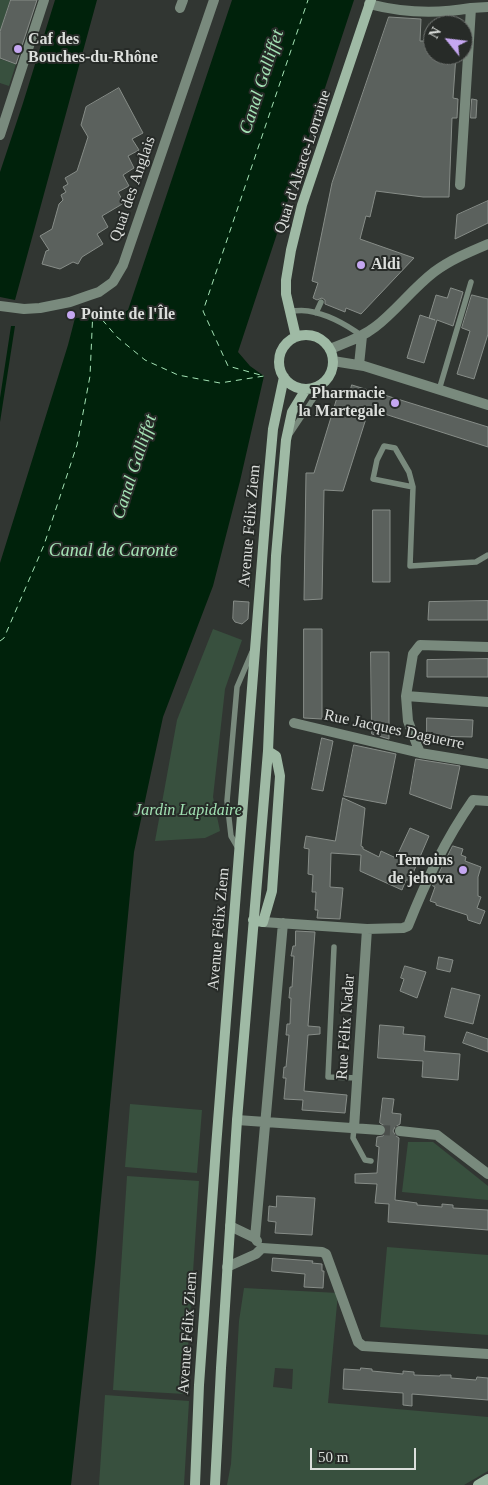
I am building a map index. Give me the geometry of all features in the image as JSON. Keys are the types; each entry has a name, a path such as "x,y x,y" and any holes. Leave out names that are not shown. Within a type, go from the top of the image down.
{"main road":[{"name":"Quai d'Alsace-Lorraine","path":"296,336 289,310 286,280 295,232 370,2"},
{"path":"312,335 325,343 330,349 333,361 332,370 328,377 314,387 298,388 290,384 284,377 279,362 280,354 284,346 296,336 312,335"},
{"name":"Avenue Félix Ziem","path":"195,1485 200,1366 273,429 284,377"},
{"name":"Avenue Félix Ziem","path":"215,1485 237,1120 258,921 268,751 276,556 289,418 306,389"},
{"name":"Avenue Félix Ziem","path":"258,921 272,891 280,776 276,756 268,751"},
{"path":"478,1485 488,1479"}],"street":[{"path":"0,136 44,0"},
{"name":"Quai des Anglais","path":"4,307 24,309 55,305 99,292 113,282 123,265 214,0"},
{"path":"370,2 393,10 444,13 488,7"},
{"path":"460,185 471,8"},
{"path":"330,349 362,336 375,327 414,288 435,271 460,256 488,244"},
{"path":"360,365 362,336"},
{"path":"333,361 360,365 488,405"},
{"path":"420,753 408,721 406,696 413,654 420,645 488,647"},
{"path":"406,696 488,702"},
{"name":"Rue Jacques Daguerre","path":"294,724 420,753 488,764"},
{"path":"258,921 367,928 403,928 408,926 428,877 453,830 473,800 488,802"},
{"path":"255,1238 283,923"},
{"name":"Rue Félix Nadar","path":"354,1128 367,928"},
{"path":"237,1120 380,1130"},
{"path":"400,1131 437,1136 488,1174"},
{"path":"230,1226 255,1238 262,1248"},
{"path":"228,1267 256,1254 262,1248 322,1252 326,1254 358,1342 363,1346 488,1354"}],"lane":[{"path":"439,390 471,282"},
{"path":"316,313 321,302"},
{"path":"289,310 308,310 347,325 362,336"},
{"name":"Avenue Félix Ziem","path":"286,440 328,377"},
{"path":"413,487 373,479 377,460 384,446 395,448 409,472 413,487 410,566 476,562 488,555"},
{"path":"240,852 231,836 228,802 237,687 256,644"},
{"path":"334,947 328,1077 358,1078"},
{"path":"354,1128 353,1138 365,1160 371,1161"}],"green space":[{"path":"0,0 10,0 1,30 0,30"},
{"path":"0,59 16,64 9,86 0,83"},
{"name":"Jardin Lapidaire","path":"213,629 242,640 225,689 213,797 220,831 205,838 155,841 177,720"},
{"path":"130,1104 202,1110 197,1173 125,1167"},
{"path":"408,1142 433,1142 488,1186 488,1200 402,1192"},
{"path":"127,1176 199,1181 185,1394 113,1390"},
{"path":"387,1247 488,1255 488,1335 380,1327"},
{"path":"244,1288 338,1293 328,1403 488,1417 488,1471 464,1485 227,1485 231,1464 239,1321","holes":["275,1368 293,1369 292,1389 273,1387"]},
{"path":"105,1395 189,1401 184,1485 99,1485"}],"water":[{"path":"55,0 97,0 15,300 0,297 0,172"},
{"name":"Canal de Caronte","path":"232,0 354,0 238,352 250,366 264,376 213,586 163,717 134,852 95,1263 71,1485 0,1485 0,563 75,318 118,316 128,310"},
{"path":"11,326 15,326 0,422 0,398"}],"building":[{"path":"11,0 37,0 16,64 0,58 0,32"},
{"path":"389,17 421,19 420,41 423,41 423,65 455,65 453,98 458,99 457,118 452,118 449,197 423,197 376,191 370,217 366,216 360,239 414,258 361,314 346,308 345,312 325,304 325,300 322,298 317,300 313,298 318,283 312,281 332,183"},
{"path":"119,88 143,133 132,139 139,150 128,156 134,168 123,175 129,186 118,192 124,203 102,216 108,227 97,234 103,244 82,257 78,264 73,262 60,269 42,264 46,251 49,250 40,236 52,229 59,204 63,200 61,195 66,192 63,187 68,184 65,178 77,171 88,137 81,125 86,107"},
{"path":"472,99 477,100 476,118 471,118"},
{"path":"488,201 488,223 455,239 457,215"},
{"path":"451,288 463,292 453,326 437,320 424,363 407,358 420,315 429,318 436,295 447,298"},
{"path":"472,295 488,299 488,334 474,379 457,374 470,331 462,328"},
{"path":"352,385 488,427 488,447 369,409 343,491 324,490 322,599 304,600 306,473 314,473 339,391 349,394"},
{"path":"373,510 390,510 390,582 373,582"},
{"path":"234,601 249,602 248,619 242,624 235,622 233,619"},
{"path":"488,601 488,620 428,620 429,602"},
{"path":"304,629 322,629 322,719 304,718"},
{"path":"371,652 389,652 389,739 372,734"},
{"path":"488,659 488,677 427,677 427,660"},
{"path":"427,718 473,720 472,737 427,736"},
{"path":"322,738 333,741 323,791 312,789"},
{"path":"354,745 396,754 386,804 344,796"},
{"path":"416,759 460,766 451,809 410,794"},
{"path":"343,798 365,808 361,846 363,849 379,857 381,851 396,858 410,828 429,836 410,880 406,880 402,890 360,871 361,855 331,853 330,887 343,888 340,919 317,918 318,910 315,910 316,892 312,892 313,875 308,874 309,849 304,848 306,836 335,841"},
{"path":"453,846 463,849 461,855 466,857 465,861 481,867 478,877 478,896 481,897 477,908 485,911 480,924 468,920 467,915 436,905 436,903 430,901 435,887 433,886"},
{"path":"296,931 315,932 308,1026 320,1027 320,1034 308,1035 304,1091 347,1095 345,1113 302,1110 303,1100 284,1099 286,1078 283,1078 289,1035 286,1035 287,1024 290,1024 291,998 289,998 290,987 292,987 294,956 291,956 293,946 295,946"},
{"path":"439,957 453,960 450,972 437,969"},
{"path":"405,966 426,972 417,998 400,991 404,979 401,978"},
{"path":"452,988 480,995 473,1024 445,1017"},
{"path":"380,1025 404,1027 403,1034 425,1036 424,1051 460,1054 458,1080 422,1077 423,1061 378,1058"},
{"path":"467,1032 488,1039 488,1052 463,1043"},
{"path":"383,1098 394,1099 392,1113 401,1114 400,1124 393,1131 399,1138 395,1200 417,1203 417,1205 442,1207 442,1204 453,1205 453,1208 488,1210 488,1230 388,1222 389,1204 375,1203 377,1184 355,1183 355,1174 377,1173 379,1147 376,1146 377,1137 383,1136 387,1131 386,1127 380,1123"},
{"path":"277,1196 315,1198 312,1235 275,1233 276,1222 268,1221 269,1206 276,1207"},
{"path":"273,1258 313,1261 312,1263 322,1264 322,1271 324,1271 323,1288 304,1287 305,1274 272,1271"},
{"path":"361,1368 403,1374 403,1371 414,1372 414,1375 451,1375 451,1378 476,1380 477,1377 488,1378 488,1400 412,1394 412,1406 403,1405 403,1393 343,1389 344,1369 360,1370"}],"ferry route":[{"path":"0,641 4,638 44,545 77,445 90,376 93,309 117,337 145,360 178,375 220,383 264,376 228,366 203,311 308,0"}],"tunnel":[{"path":"380,1130 400,1131"}],"place":[{"name":"Caf des Bouches-du-Rhône","path":"18,49"},
{"name":"Aldi","path":"361,265"},
{"name":"Pointe de l'Île","path":"71,315"},
{"name":"Pharmacie la Martegale","path":"395,403"},
{"name":"Temoins de jehova","path":"463,870"}],"water label":[{"name":"Canal Galliffet","path":"262,82"},
{"name":"Canal Galliffet","path":"135,467"}]}
